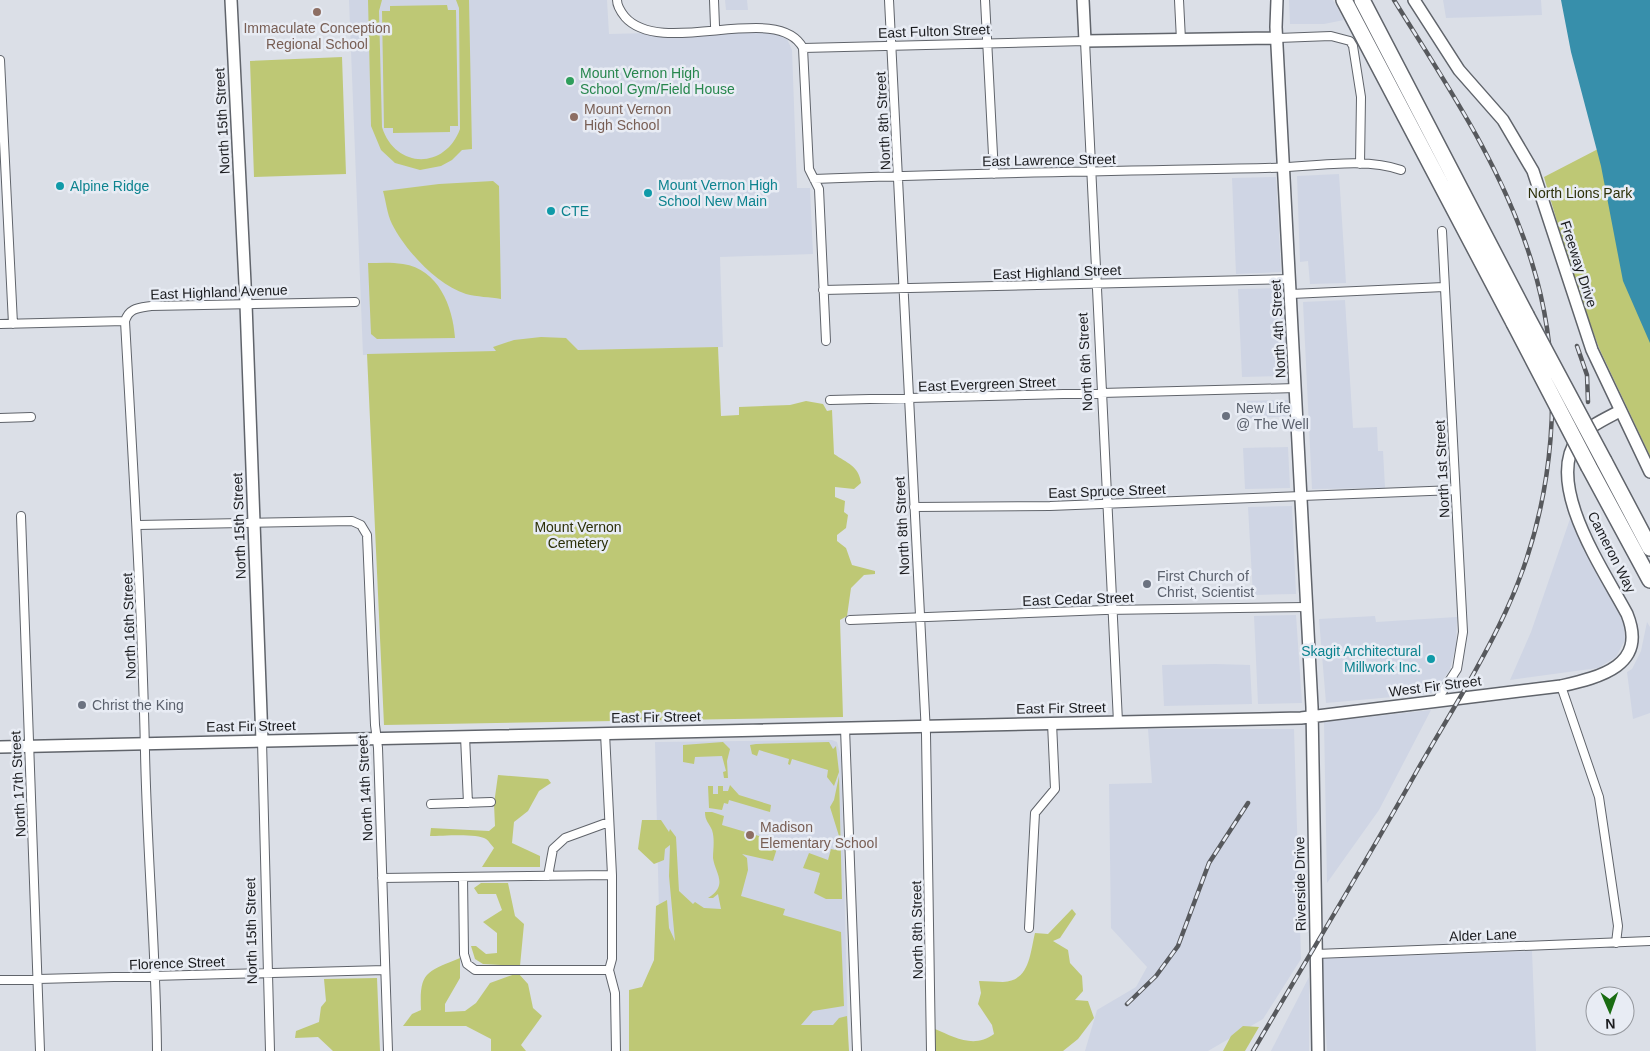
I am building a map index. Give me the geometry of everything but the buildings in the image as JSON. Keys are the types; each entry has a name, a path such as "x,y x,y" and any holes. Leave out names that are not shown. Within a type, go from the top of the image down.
{"highway":[{"path":"1344,0 1520,319 1604,461 1650,548"},
{"path":"1362,0 1520,319 1589,467 1650,580"}],"street":[{"name":"North 15th Street","path":"231,0 246,304 262,741 270,1051"},
{"path":"617,0 621,11 630,22 652,31 715,26 773,26 784,28 797,39 803,48 809,169 819,189 826,341"},
{"path":"714,0 715,26"},
{"name":"North 8th Street","path":"889,0 926,726 931,1051"},
{"path":"985,0 994,174"},
{"name":"North 6th Street","path":"1083,0 1118,722"},
{"path":"1179,0 1181,40"},
{"name":"North 4th Street","path":"1277,0 1312,716"},
{"name":"Freeway Drive","path":"1414,0 1459,70 1502,120 1533,171 1592,350 1650,472"},
{"path":"1278,38 1331,36 1350,41 1353,46 1362,97 1360,164"},
{"name":"East Fulton Street","path":"803,48 1278,38"},
{"path":"0,60 13,324"},
{"name":"East Lawrence Street","path":"814,179 1090,171 1284,168 1360,164 1390,166 1401,170"},
{"name":"North 1st Street","path":"1437,700 1457,669 1464,632 1442,231"},
{"name":"East Highland Street","path":"823,290 1290,279"},
{"path":"1291,294 1444,287"},
{"name":"East Highland Avenue","path":"125,321 127,314 133,309 151,306 356,302"},
{"path":"0,324 125,321"},
{"name":"North 16th Street","path":"125,321 138,525 145,744 156,976 157,1051"},
{"name":"East Evergreen Street","path":"830,400 1296,388"},
{"name":"Cameron Way","path":"1561,686 1595,678 1618,666 1628,654 1632,638 1632,626 1627,614 1577,519 1569,496 1568,466 1571,451 1579,437 1620,411"},
{"path":"0,418 31,417"},
{"name":"East Spruce Street","path":"914,507 1107,503 1456,490"},
{"name":"North 17th Street","path":"21,516 39,980 40,1051"},
{"name":"North 14th Street","path":"254,522 352,521 361,525 367,534 388,1051"},
{"path":"138,525 254,522"},
{"name":"East Cedar Street","path":"850,620 1113,610 1307,607"},
{"path":"1561,686 1598,798 1618,926 1616,943"},
{"name":"West Fir Street","path":"1312,716 1561,686"},
{"name":"East Fir Street","path":"0,747 1312,716"},
{"name":"Riverside Drive","path":"1312,716 1318,1051"},
{"path":"1029,928 1035,813 1055,789 1052,723"},
{"path":"846,728 857,1051"},
{"path":"605,733 612,875 612,959 609,970 615,993 616,1051"},
{"path":"465,736 468,803"},
{"path":"431,804 491,802"},
{"path":"548,876 553,849 565,838 610,822"},
{"path":"382,878 612,875"},
{"path":"463,877 464,954 467,964 475,970 609,970"},
{"name":"Alder Lane","path":"1316,954 1650,941"},
{"name":"Florence Street","path":"0,980 385,970"}],"shaded area":[{"name":"Mount Vernon High School","path":"349,0 607,0 609,34 771,30 787,39 792,50 797,188 810,188 813,254 720,257 723,347 363,355"},
{"path":"725,0 747,0 748,10 726,10"},
{"path":"1289,0 1333,0 1344,20 1324,24 1290,24"},
{"path":"1443,0 1541,0 1542,15 1446,18"},
{"path":"1339,174 1346,283 1310,284 1308,261 1300,262 1297,176"},
{"path":"1276,177 1281,272 1236,274 1232,178"},
{"path":"1282,288 1286,376 1242,377 1238,289"},
{"path":"1345,300 1353,428 1377,427 1378,451 1383,451 1385,488 1312,489 1303,302"},
{"path":"1288,400 1288,416 1241,419 1242,401"},
{"path":"1288,447 1290,488 1245,489 1243,448"},
{"path":"1292,506 1296,594 1253,595 1248,507"},
{"path":"1571,516 1623,614 1625,640 1616,657 1598,668 1510,680 1531,632"},
{"path":"1296,615 1302,703 1258,704 1254,616"},
{"path":"1375,616 1376,622 1457,617 1456,645 1450,669 1436,691 1426,694 1326,703 1319,619"},
{"path":"1647,622 1650,627 1650,713 1633,719 1627,672 1632,669 1641,651"},
{"path":"1162,665 1250,665 1252,704 1164,706"},
{"path":"1431,710 1379,810 1327,883 1324,722"},
{"path":"1148,729 1294,729 1301,959 1263,1019 1208,1051 1085,1051 1097,1010 1136,987 1147,967 1111,928 1109,784 1152,783"},
{"name":"Madison Elementary School","path":"832,740 837,742 841,757 848,1034 708,1037 675,968 659,912 655,742"},
{"path":"1398,951 1398,956 1532,951 1536,1051 1327,1051 1321,955"},
{"path":"1309,977 1309,1051 1271,1051"}],"green space":[{"path":"368,0 382,0 379,11 382,127 388,141 398,151 408,157 420,159 432,157 443,152 453,142 460,129 459,8 456,0 469,0 472,149 462,150 452,160 441,166 420,170 395,163 381,150 371,126"},
{"path":"447,5 448,10 456,10 458,126 450,126 450,132 393,133 393,128 384,128 382,11 390,11 390,6"},
{"path":"342,57 346,174 254,177 250,61"},
{"name":"North Lions Park","path":"1600,148 1650,327 1650,456 1599,348 1572,273 1544,177"},
{"path":"493,181 499,186 501,299 466,294 433,275 413,255 392,224 383,191 439,184"},
{"path":"368,263 403,264 415,267 426,273 434,281 447,302 454,326 455,338 377,339 371,334"},
{"name":"Mount Vernon Cemetery","path":"541,337 566,338 578,350 718,347 721,416 739,415 739,407 790,405 806,401 823,404 827,411 832,410 834,454 855,469 861,483 854,489 835,487 835,497 845,501 844,512 848,515 846,528 837,535 837,541 846,548 852,565 875,571 875,574 864,575 851,588 847,616 840,620 843,717 384,725 367,354 496,351 493,347 514,340"},
{"path":"723,742 730,749 727,761 728,778 724,778 723,772 726,771 722,756 695,757 694,764 683,762 683,745"},
{"path":"829,742 833,749 836,746 839,772 834,786 827,777 828,770 792,759 790,765 788,764 789,759 759,750 757,756 752,754 750,745 756,744"},
{"path":"498,775 548,779 551,783 539,791 528,811 514,822 512,843 540,856 540,867 482,867 494,848 486,839 468,835 430,836 431,828 489,831 495,826 494,804"},
{"path":"839,776 842,899 826,899 814,893 820,873 803,868 809,853 828,860 831,849 835,850 839,836 830,807 834,800"},
{"path":"730,785 739,795 771,805 770,812 729,800 728,804 724,803 722,810 709,808 708,786 713,786 713,794 718,794 718,786 723,786 723,791 728,791"},
{"path":"705,812 724,816 722,825 779,842 773,861 742,854 747,858 748,870 741,896 785,909 783,915 841,932 844,1006 813,1011 801,1025 833,1025 839,1018 847,1016 849,1051 629,1051 629,990 642,987 654,960 656,906 667,900 669,928 675,941 669,876 670,845 665,849 664,860 654,864 638,849 642,820 661,820 669,832 670,829 676,837 679,891 693,904 695,902 704,908 721,909 718,894 713,898 708,898 718,888 719,879 713,858 713,833 706,820"},
{"path":"481,883 508,883 515,916 524,924 520,966 483,964 475,959 471,946 476,946 486,954 497,953 497,933 483,922 502,910 496,894 478,894 474,888"},
{"path":"1072,909 1076,914 1060,938 1053,941 1068,950 1070,963 1082,976 1083,991 1075,1000 1088,1001 1094,1018 1078,1039 1063,1051 935,1051 935,1029 957,1038 972,1041 979,1041 994,1034 992,1025 978,1004 981,993 979,981 1003,982 1019,977 1030,957 1035,933 1048,934"},
{"path":"460,958 460,978 445,1004 445,1012 465,1011 476,1003 490,983 518,973 528,984 533,1008 542,1016 521,1045 526,1051 491,1051 491,1039 466,1026 403,1026 412,1014 421,1010 422,987 427,975 433,970"},
{"path":"377,978 380,1051 333,1051 318,1037 295,1038 296,1031 319,1022 321,1007 326,1001 324,979"},
{"path":"1243,1026 1259,1027 1245,1051 1223,1051 1231,1036"}],"water":[{"path":"1561,0 1650,0 1650,343 1623,281 1601,166 1571,52"}],"railway":[{"path":"1253,1051 1378,840 1486,651 1506,611 1523,570 1536,528 1545,484 1552,394 1550,350 1543,306 1532,263 1506,193 1472,127 1394,0"},
{"path":"1577,346 1587,375 1588,402"},
{"path":"1127,1004 1156,976 1178,946 1209,863 1248,803"}],"place":[{"name":"Immaculate Conception Regional School","path":"317,12"},
{"name":"Mount Vernon High School Gym/Field House","path":"570,81"},
{"name":"Mount Vernon High School","path":"574,117"},
{"name":"Alpine Ridge","path":"60,186"},
{"name":"Mount Vernon High School New Main","path":"648,193"},
{"name":"CTE","path":"551,211"},
{"name":"New Life @ The Well","path":"1226,416"},
{"name":"First Church of Christ, Scientist","path":"1147,584"},
{"name":"Skagit Architectural Millwork Inc.","path":"1431,659"},
{"name":"Christ the King","path":"82,705"},
{"name":"Madison Elementary School","path":"750,835"}]}
